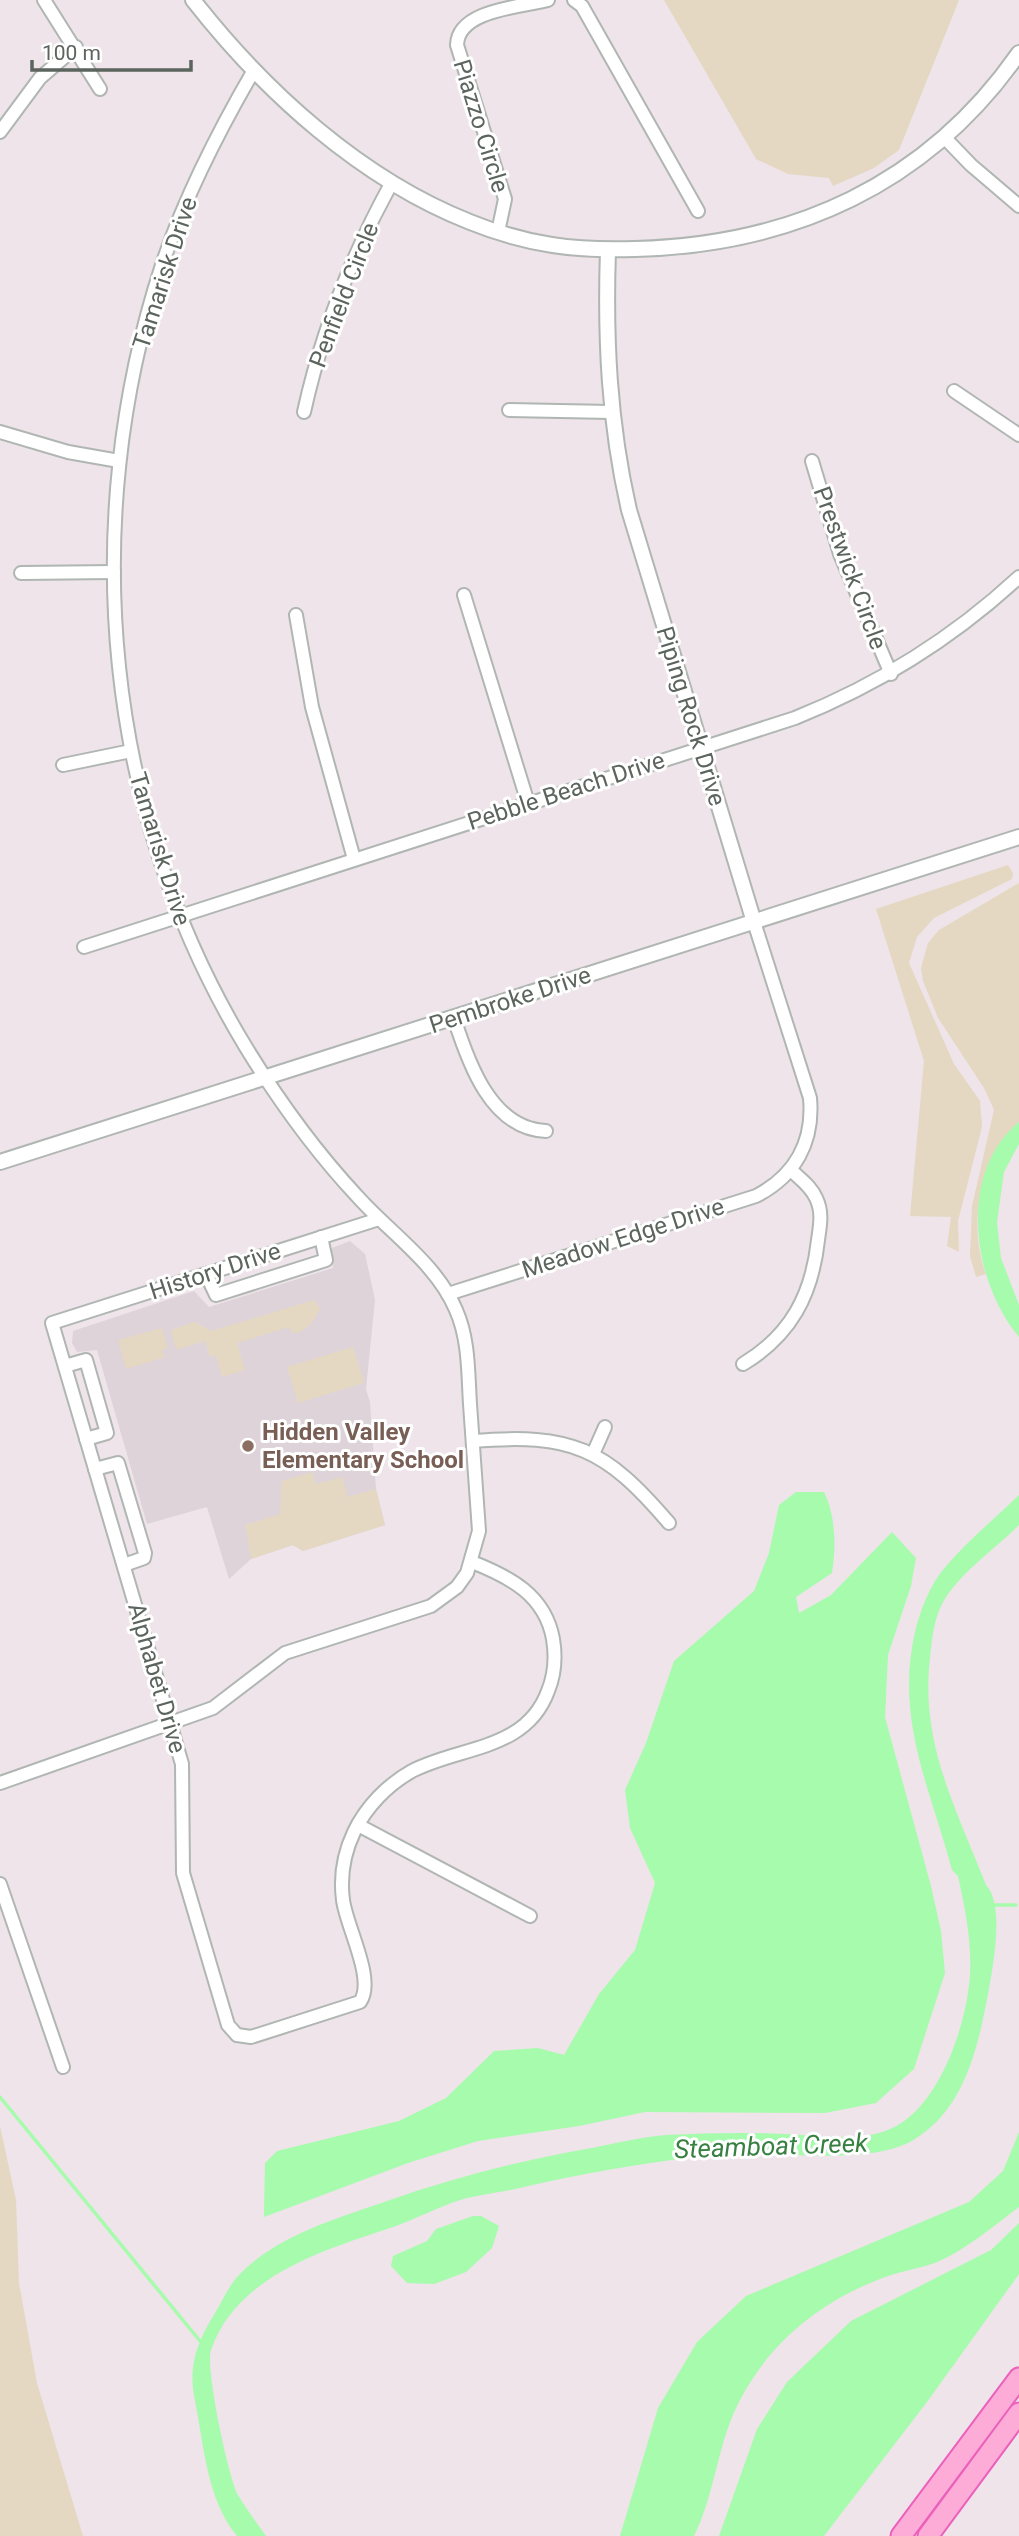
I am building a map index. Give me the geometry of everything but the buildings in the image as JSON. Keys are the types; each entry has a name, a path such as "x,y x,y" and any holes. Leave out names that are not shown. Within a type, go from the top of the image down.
{"main road":[{"path":"901,2536 1019,2378"},
{"path":"928,2536 1019,2413"}],"street":[{"path":"44,0 100,89"},
{"path":"193,0 254,70 318,128 392,182 442,210 498,232 560,247 608,250 699,247 769,232 841,205 902,170 944,136 992,88 1019,53"},
{"name":"Piazzo Circle","path":"498,232 505,199 457,45 457,37 471,19 548,0"},
{"path":"574,0 582,6 698,211"},
{"path":"0,132 32,88 76,47"},
{"name":"Tamarisk Drive","path":"254,70 198,174 163,262 136,356 119,461 114,572 118,669 131,751 154,847 178,915 222,1007 265,1077 332,1170 428,1267 448,1294 462,1324 466,1343 479,1531 472,1562"},
{"path":"944,136 971,165 1019,206"},
{"name":"Penfield Circle","path":"304,412 336,301 357,250 392,182"},
{"name":"Piping Rock Drive","path":"608,250 606,343 611,412 628,510 810,1098 810,1129 806,1144 791,1170"},
{"path":"954,391 1019,435"},
{"path":"509,410 611,412"},
{"path":"0,432 68,452 119,461"},
{"name":"Prestwick Circle","path":"812,461 844,566 891,674"},
{"path":"21,573 114,572"},
{"name":"Pebble Beach Drive","path":"85,947 795,718 891,674 958,630 1019,577"},
{"path":"464,595 528,803"},
{"path":"296,615 312,707 354,859"},
{"path":"63,765 131,751"},
{"name":"Pembroke Drive","path":"0,1162 1013,839"},
{"path":"454,1017 473,1070 499,1108 526,1130 546,1131"},
{"path":"743,1364 773,1343 787,1328 812,1281 821,1218 820,1206 809,1186 791,1170"},
{"name":"Meadow Edge Drive","path":"448,1294 756,1196 769,1189 791,1170"},
{"name":"History Drive","path":"52,1323 379,1219"},
{"path":"206,1274 216,1295 326,1260 321,1237"},
{"name":"Alphabet Drive","path":"52,1323 171,1724 183,1780 183,1873 228,2025 235,2040 355,2006 364,1997 366,1982 342,1896 345,1860 358,1825"},
{"path":"65,1367 86,1360 96,1394 107,1433 86,1439"},
{"path":"593,1454 605,1427"},
{"path":"473,1441 549,1440 593,1454 637,1486 668,1522"},
{"path":"95,1469 118,1464 130,1502 145,1553 144,1558 124,1565"},
{"path":"0,1783 171,1724 227,1700 285,1653 431,1606 457,1587 472,1562 519,1584 544,1613 555,1652 552,1681 546,1697 528,1723 506,1739 427,1765 395,1782 375,1800 358,1825 530,1916"},
{"path":"0,1884 63,2067"}],"shaded area":[{"path":"664,0 959,0 899,150 874,168 833,186 829,178 788,174 756,159"},
{"path":"1008,865 1013,873 1012,879 934,918 917,937 909,963 954,1064 980,1101 982,1127 958,1221 959,1252 947,1246 951,1217 910,1216 924,1061 876,909"},
{"path":"1019,883 1019,1122 1005,1136 994,1153 980,1193 978,1235 986,1274 976,1277 970,1256 972,1206 994,1110 984,1088 938,1018 923,981 921,968 928,943 939,930"},
{"name":"Hidden Valley Elementary School","path":"350,1241 365,1254 375,1300 366,1389 370,1402 376,1489 385,1525 303,1551 293,1545 251,1559 229,1579 207,1507 147,1524 97,1350 77,1352 72,1343 73,1331 194,1291 209,1307 333,1268 332,1248"},
{"path":"314,1300 320,1309 305,1329 292,1333 289,1327 237,1343 245,1370 222,1377 216,1355 210,1357 205,1341 176,1350 171,1330 195,1322 211,1331"},
{"path":"162,1328 168,1348 162,1350 165,1357 126,1369 118,1340"},
{"path":"353,1347 364,1383 298,1403 287,1367"},
{"path":"312,1472 316,1484 342,1477 348,1497 376,1489 385,1525 303,1551 293,1545 251,1559 245,1525 280,1514 282,1481"},
{"path":"0,2126 16,2200 19,2283 37,2383 83,2536 0,2536"}],"water":[{"path":"1019,1122 1019,1144 1004,1172 997,1222 1001,1258 1019,1305 1019,1337 1003,1314 990,1287 978,1228 979,1198 986,1169 999,1144"},
{"path":"796,1492 824,1492 831,1511 834,1543 832,1573 796,1597 799,1613 831,1595 892,1532 916,1558 911,1586 888,1655 885,1717 931,1886 941,1931 945,1973 914,2069 876,2103 825,2113 645,2112 579,2126 478,2141 408,2163 264,2217 265,2163 277,2151 399,2121 446,2098 494,2051 538,2048 564,2055 599,1994 635,1950 655,1883 630,1828 625,1790 646,1743 674,1661 754,1591 769,1553 779,1505"},
{"name":"Steamboat Creek","path":"1019,1495 1019,1525 971,1568 942,1604 936,1619 930,1658 928,1689 935,1747 952,1802 992,1894 996,1921 992,1968 974,2055 967,2075 946,2111 915,2139 896,2148 872,2153 817,2156 712,2155 613,2169 467,2198 342,2244 288,2268 263,2283 241,2302 224,2324 211,2350 214,2398 234,2484 241,2500 266,2536 237,2536 219,2506 208,2472 193,2387 194,2363 205,2330 232,2283 271,2250 308,2230 348,2215 438,2184 514,2164 666,2135 740,2133 865,2136 890,2129 907,2119 923,2103 947,2063 956,2040 968,1995 970,1950 958,1876 952,1870 925,1781 912,1724 910,1664 915,1632 927,1597 941,1572"},
{"path":"1019,2132 1019,2207 979,2238 946,2258 865,2285 821,2309 802,2324 768,2358 740,2400 726,2433 707,2502 694,2536 620,2536 658,2408 697,2342 746,2296 969,2202 1003,2171"},
{"path":"473,2216 481,2216 499,2226 492,2248 466,2272 434,2284 407,2283 391,2266 393,2256 427,2241 436,2229"},
{"path":"1019,2223 1019,2274 927,2402 824,2536 719,2536 757,2429 787,2382 851,2321 991,2250"}],"waterway":[{"path":"990,1905 1016,1905"},
{"path":"0,2097 200,2341"}],"place":[{"name":"Hidden Valley Elementary School","path":"248,1446"}]}
